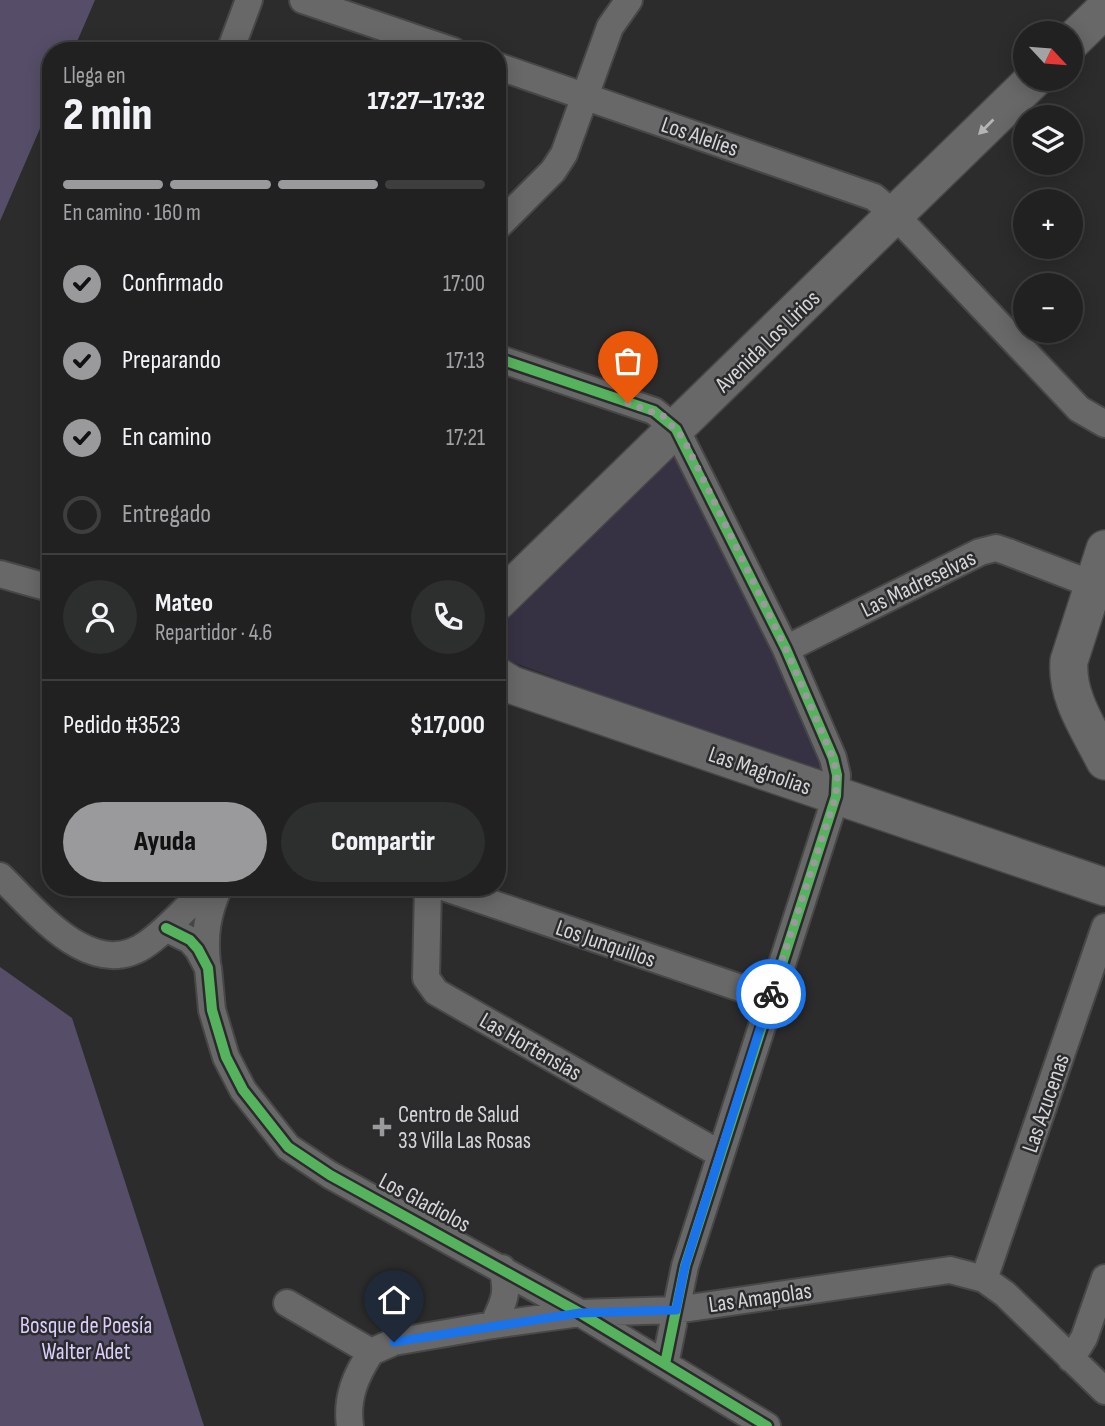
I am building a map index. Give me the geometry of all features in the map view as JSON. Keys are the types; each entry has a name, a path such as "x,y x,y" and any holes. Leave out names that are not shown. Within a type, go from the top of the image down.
{"street":[{"path":"233,42 249,0"},
{"path":"303,0 427,42"},
{"path":"506,218 559,164 610,27 629,0"},
{"path":"1083,30 1105,9"},
{"name":"Los Alelíes","path":"506,69 874,197 896,216 1079,409 1105,424"},
{"name":"Avenida Los Lirios","path":"506,593 1022,91"},
{"path":"506,361 654,411 676,429 786,649 833,758 837,775 836,796 685,1266 665,1364"},
{"name":"Las Madreselvas","path":"786,649 996,548 1094,585"},
{"path":"1105,549 1069,661 1068,679 1072,694 1105,761"},
{"path":"0,575 42,584"},
{"name":"Las Magnolias","path":"506,681 1105,887"},
{"path":"0,876 61,934 92,952 114,956 129,953 146,944 199,896"},
{"path":"208,968 205,929 215,896"},
{"name":"Las Hortensias","path":"428,896 426,978 436,992 720,1154"},
{"name":"Los Junquillos","path":"469,896 769,998"},
{"name":"Las Azucenas","path":"984,1279 1105,927"},
{"name":"Los Gladiolos","path":"166,928 190,940 208,968 212,1010 226,1057 243,1090 288,1147 330,1175 580,1313 766,1426"},
{"path":"492,1325 505,1299 507,1285 502,1268"},
{"name":"Las Amapolas","path":"371,1352 394,1342 580,1313 676,1310 950,1270 984,1279"},
{"path":"1071,1359 1084,1338 1105,1278"},
{"path":"984,1279 1005,1294 1105,1391"},
{"path":"287,1303 371,1352 359,1371 350,1394 350,1426"}],"shaded area":[{"path":"671,455 680,458 689,466 826,763 821,777 506,660 506,614"}],"green space":[{"path":"0,0 95,0 77,42 42,42 42,124 0,221"},
{"name":"Bosque de Poesía Walter Adet","path":"0,967 72,1018 204,1426 0,1426"}],"cycle path":[{"path":"506,361 654,411 676,429 786,649 833,758 837,775 836,796 685,1266 665,1364"},
{"path":"166,928 190,940 198,949 208,968 212,1010 226,1057 243,1090 288,1147 330,1175 580,1313 767,1426"}],"way so far":[{"path":"628,403 663,416 683,438 786,649 833,758 837,775 836,796 771,994"}],"place":[{"name":"Centro de Salud 33 Villa Las Rosas","path":"382,1127"}],"route":[{"path":"394,1342 580,1313 676,1310 685,1266 771,994"}]}
